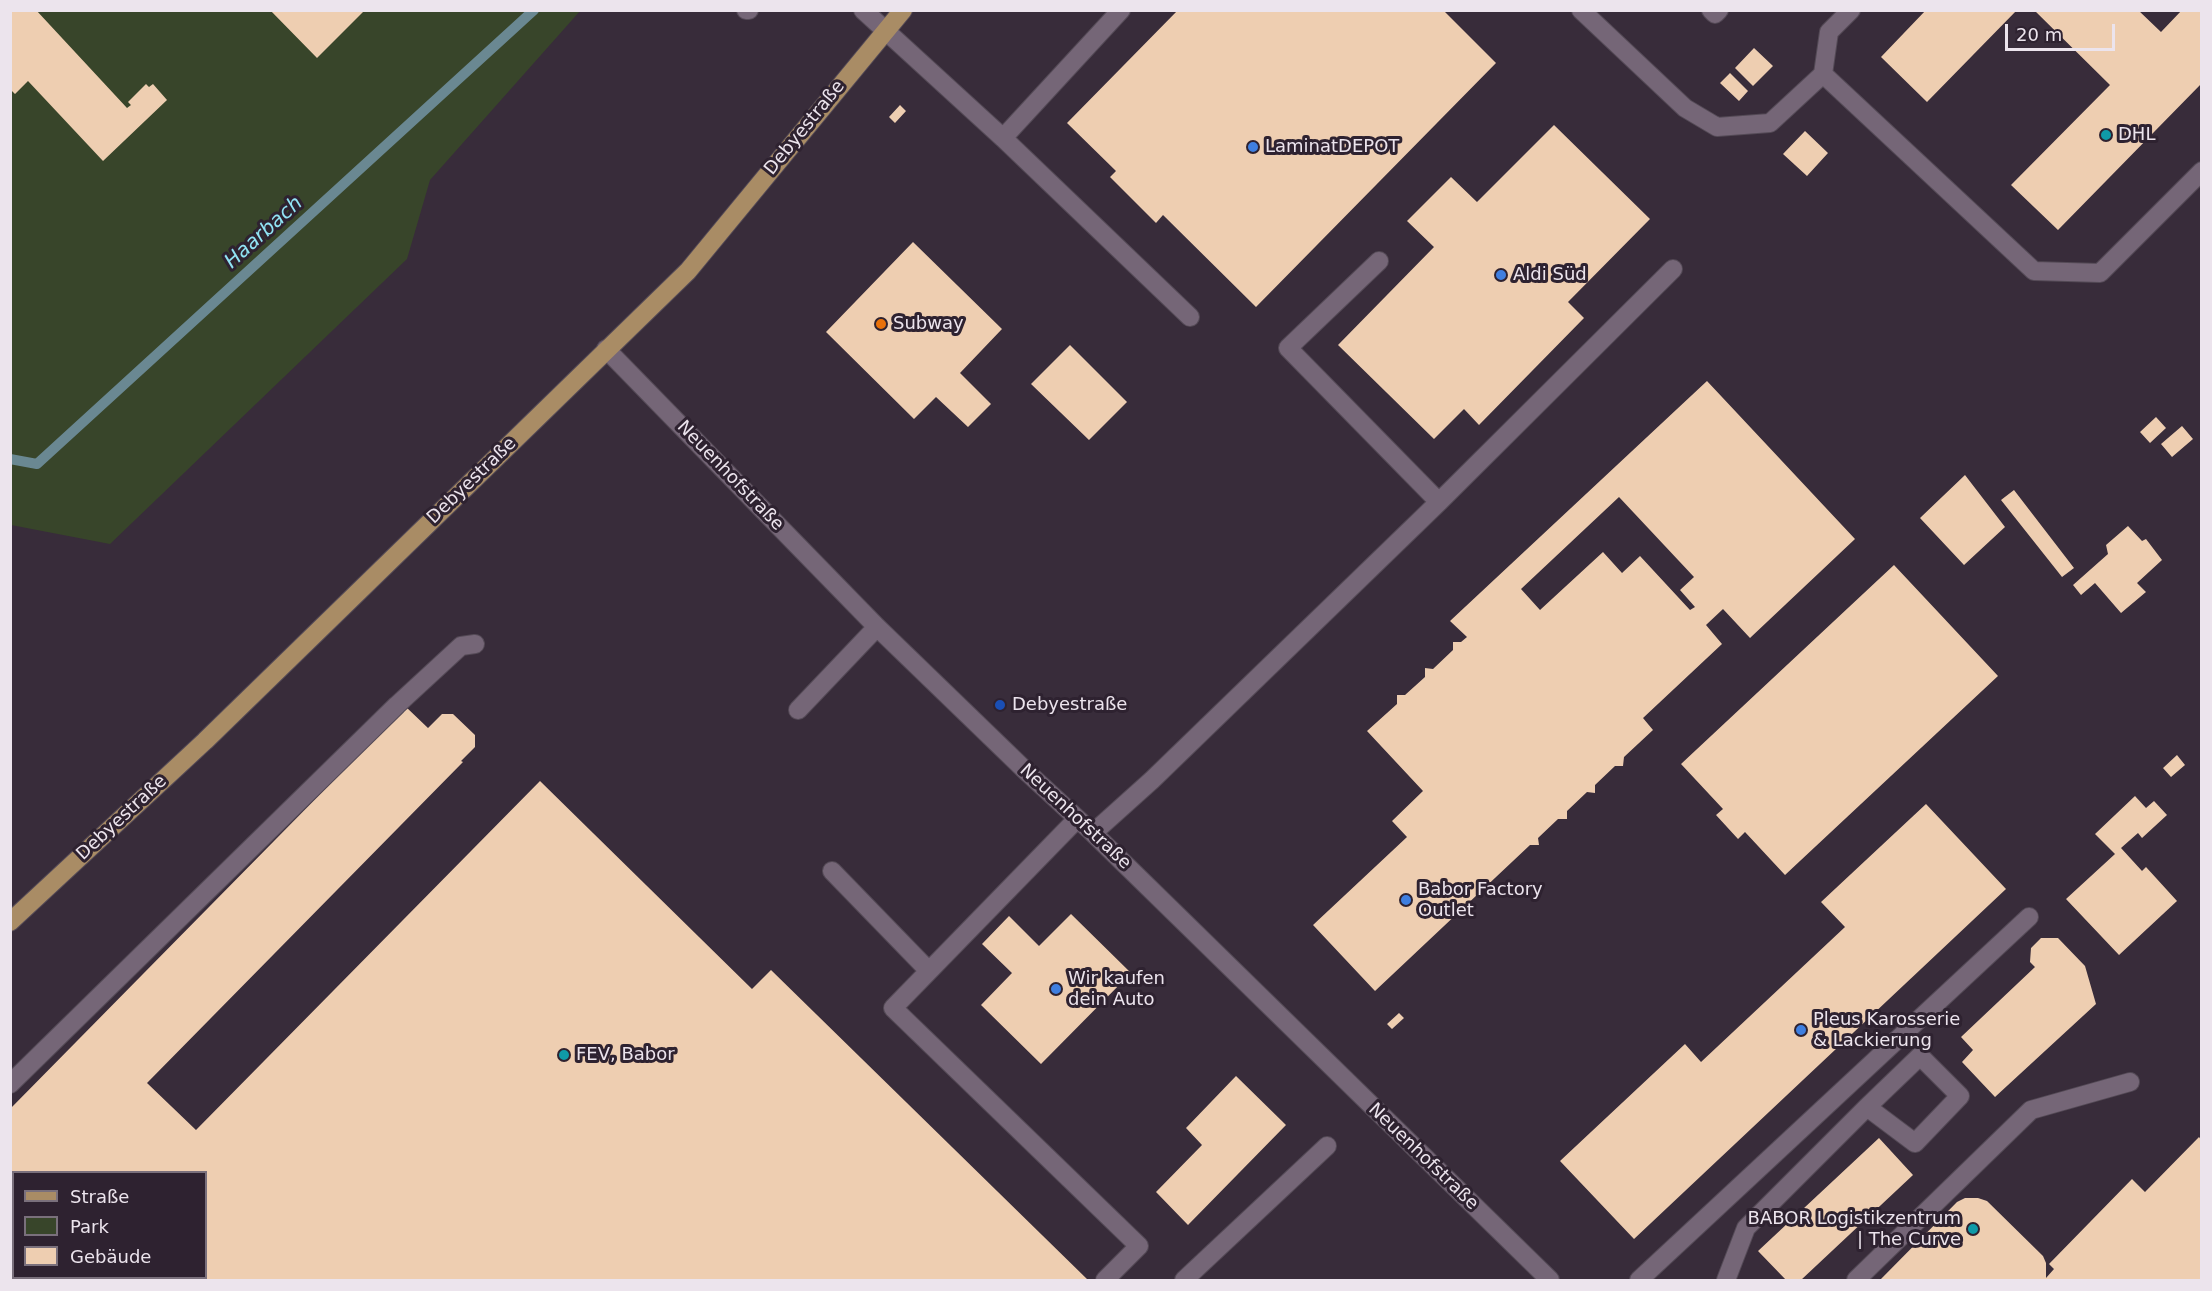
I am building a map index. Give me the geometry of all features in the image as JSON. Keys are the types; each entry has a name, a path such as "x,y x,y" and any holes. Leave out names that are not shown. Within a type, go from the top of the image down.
{"main road":[{"name":"Debyestraße","path":"10,922 205,741 688,271 903,10"}],"street":[{"path":"863,10 1002,138 1190,317"},
{"path":"1002,138 1121,10"},
{"path":"1711,10 1715,14 1719,10"},
{"path":"1582,11 1685,108 1717,127 1770,123 1823,74 1829,32 1851,10"},
{"path":"1823,74 2034,271 2100,273 2202,171"},
{"path":"1378,261 1288,348 1439,502"},
{"path":"1093,833 1152,780 1439,502 1673,269"},
{"name":"Neuenhofstraße","path":"606,350 877,627 1093,833 1550,1281"},
{"path":"798,710 877,627"},
{"path":"10,1084 397,705 462,646 475,644"},
{"path":"1077,819 893,1008 1139,1245 1105,1281"},
{"path":"832,871 929,971"},
{"path":"1639,1281 2029,917"},
{"path":"1726,1281 1746,1228 1867,1107 1920,1056 1960,1096 1915,1143 1867,1107"},
{"path":"1856,1281 2031,1110 2130,1082"},
{"path":"1184,1281 1327,1146"}],"green space":[{"path":"10,11 580,11 430,180 407,259 110,544 11,525"}],"building":[{"path":"10,10 36,10 127,108 131,105 128,102 146,84 149,87 153,84 167,100 103,161 28,81 15,94 10,89"},
{"path":"270,10 365,10 317,58"},
{"name":"LaminatDEPOT","path":"1178,10 1443,10 1496,63 1256,307 1163,215 1156,223 1110,177 1116,171 1067,123"},
{"path":"1926,10 2017,10 1927,102 1881,57"},
{"name":"DHL","path":"2034,10 2138,10 2161,32 2182,10 2202,10 2202,83 2058,230 2011,185 2110,85"},
{"path":"1754,48 1773,66 1753,86 1735,68"},
{"path":"1730,73 1748,91 1739,101 1720,83"},
{"path":"900,105 906,111 895,123 889,117"},
{"name":"Aldi Süd","path":"1554,125 1650,219 1568,302 1584,318 1479,425 1464,409 1434,439 1338,345 1434,247 1407,221 1451,177 1477,202"},
{"path":"1805,131 1828,153 1807,176 1783,154"},
{"path":"913,242 1002,329 960,373 991,404 968,427 936,397 914,419 826,332"},
{"path":"1070,345 1127,402 1089,440 1031,384"},
{"path":"1707,381 1855,539 1750,638 1723,609 1706,625 1722,644 1643,718 1653,730 1624,757 1623,766 1615,766 1595,785 1595,793 1587,792 1567,811 1567,819 1558,819 1538,838 1539,845 1530,845 1375,991 1313,925 1407,837 1392,821 1423,791 1367,731 1397,704 1397,695 1405,695 1425,677 1425,668 1433,669 1453,650 1453,642 1461,642 1467,637 1450,621","holes":["1619,497 1694,577 1680,590 1695,607 1690,610 1640,556 1622,573 1603,552 1540,610 1521,589"]},
{"path":"2156,417 2166,428 2150,443 2140,432"},
{"path":"2182,426 2193,439 2172,457 2161,444"},
{"path":"1965,475 2005,527 1964,565 1920,518"},
{"path":"2014,490 2074,568 2062,577 2001,500"},
{"path":"2128,526 2142,541 2146,539 2162,560 2137,583 2146,592 2121,613 2095,583 2081,595 2073,585 2108,554 2106,545"},
{"path":"1894,565 1998,676 1785,875 1745,832 1738,839 1716,815 1723,809 1681,764"},
{"name":"FEV, Babor","path":"406,707 428,728 442,714 453,714 475,735 475,747 461,761 463,762 147,1083 196,1130 540,781 752,989 771,970 1088,1280 107,1280 106,1279 207,1279 207,1171 12,1171 12,1214 10,1212 10,1109"},
{"path":"2177,755 2185,765 2171,777 2163,768"},
{"path":"2135,796 2146,808 2154,801 2167,815 2142,838 2138,833 2121,848 2142,871 2146,867 2177,901 2119,955 2066,899 2115,854 2095,834"},
{"path":"1926,804 2006,889 1634,1239 1560,1161 1685,1044 1701,1062 1845,927 1821,902"},
{"name":"Wir kaufen dein Auto","path":"1071,914 1131,973 1041,1064 981,1005 1012,973 982,944 1009,916 1039,946"},
{"path":"2041,938 2058,938 2085,966 2096,1004 1995,1097 1962,1062 1973,1050 1961,1037 2035,967 2030,962 2031,948"},
{"path":"1399,1013 1404,1018 1392,1029 1387,1024"},
{"path":"1236,1076 1286,1125 1188,1225 1156,1192 1202,1145 1186,1128"},
{"path":"2199,1137 2202,1141 2202,1280 1880,1280 1957,1202 1965,1198 1987,1201 2043,1256 2046,1263 2046,1278 2054,1269 2049,1264 2132,1179 2145,1192"},
{"path":"1879,1138 1913,1175 1801,1280 1786,1280 1758,1251"}],"waterway":[{"name":"Haarbach","path":"10,459 37,464 534,10"}],"place":[{"name":"DHL","path":"2106,135"},
{"name":"LaminatDEPOT","path":"1253,147"},
{"name":"Aldi Süd","path":"1501,275"},
{"name":"Subway","path":"881,324"},
{"name":"Debyestraße","path":"1000,705"},
{"name":"Babor Factory Outlet","path":"1406,900"},
{"name":"Wir kaufen dein Auto","path":"1056,989"},
{"name":"Pleus Karosserie & Lackierung","path":"1801,1030"},
{"name":"FEV, Babor","path":"564,1055"},
{"name":"BABOR Logistikzentrum | The Curve","path":"1973,1229"}]}
